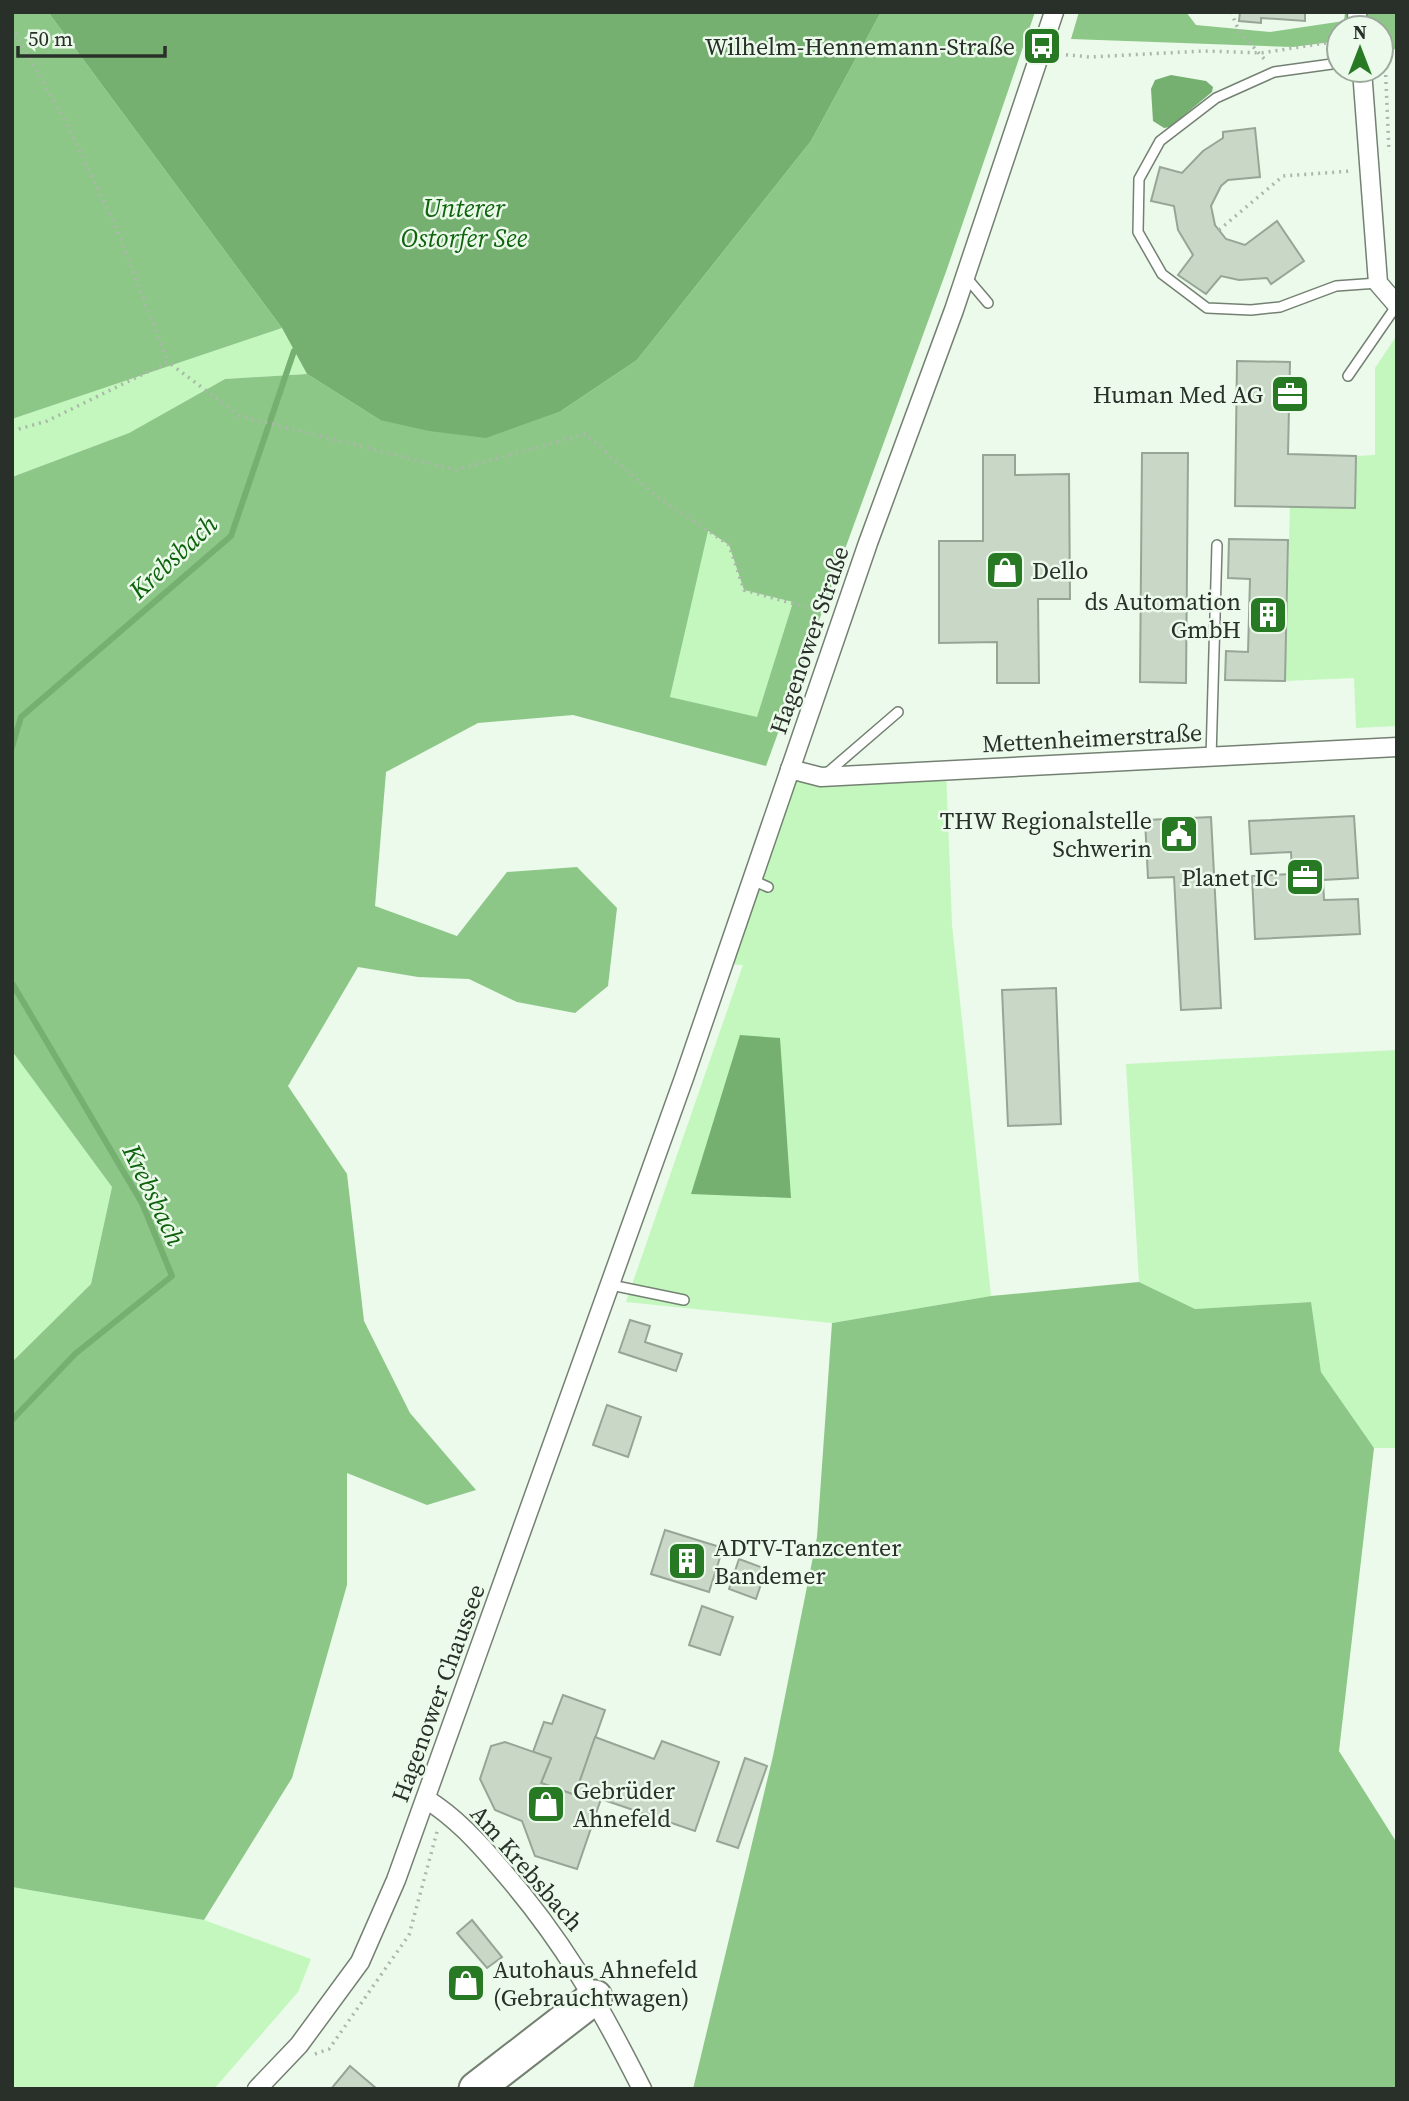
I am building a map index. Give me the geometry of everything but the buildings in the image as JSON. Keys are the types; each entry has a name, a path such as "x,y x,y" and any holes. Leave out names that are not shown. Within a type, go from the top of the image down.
{"highway":[{"path":"476,2089 595,1997"}],"street":[{"name":"Hagenower Straße","path":"611,1285 760,883 790,769 965,276 1054,12"},
{"path":"1363,84 1378,283 1397,305"},
{"name":"Mettenheimerstraße","path":"790,769 821,777 1397,747"},
{"name":"Hagenower Chaussee","path":"257,2089 299,2045 360,1962 397,1880 611,1285"},
{"name":"Am Krebsbach","path":"426,1799 443,1810 477,1841 530,1902 595,1997 642,2089"}],"lane":[{"path":"1325,65 1274,72 1216,98 1160,141 1139,179 1138,232 1162,274 1207,308 1251,310 1280,307 1336,286 1378,283"},
{"path":"965,276 988,303"},
{"path":"1348,376 1397,305"},
{"path":"1211,758 1217,545"},
{"path":"821,777 898,712"},
{"path":"611,1285 684,1300"}],"path":[{"path":"1231,12 1239,31 1265,58"},
{"path":"12,27 77,144 116,228 169,362 240,416 456,470 584,434 655,495 729,545 744,590 842,618"},
{"path":"1058,54 1090,57 1204,51 1261,53 1325,43"},
{"path":"1219,230 1283,176 1371,170"},
{"path":"12,431 47,421 169,362"}],"shaded area":[{"path":"12,12 48,12 282,328 12,419"},
{"path":"881,12 1035,12 947,269 766,766 573,715 478,723 386,772 375,906 457,936 507,872 577,867 617,908 608,986 575,1013 517,1002 469,979 418,977 358,967 288,1086 347,1174 364,1321 410,1413 476,1490 427,1505 347,1473 347,1585 292,1778 204,1920 12,1887 12,1362 91,1284 112,1187 12,1051 12,477 129,433 225,379 307,374 380,420 561,411 637,360 811,141","holes":["708,531 729,545 744,590 793,602 757,717 670,697"]},
{"path":"1079,12 1186,12 1196,25 1270,32 1325,24 1325,43 1293,47 1071,39"},
{"path":"1345,12 1397,12 1397,49 1395,14"},
{"path":"282,328 307,374 225,379 129,433 12,477 12,419"},
{"path":"1397,335 1397,726 1356,728 1354,678 1285,681 1290,507 1355,508 1356,456 1375,455 1375,368"},
{"path":"707,531 729,545 744,590 793,602 757,718 670,697"},
{"path":"790,769 946,769 952,925 991,1296 832,1323 626,1302 743,965 724,964"},
{"path":"1397,1050 1397,1448 1374,1448 1321,1372 1310,1302 1195,1309 1139,1282 1126,1064"},
{"path":"12,1051 112,1187 91,1284 12,1362"},
{"path":"1139,1282 1195,1309 1311,1302 1321,1372 1374,1448 1339,1751 1397,1843 1397,2089 693,2089 773,1756 817,1537 832,1323 991,1296"},
{"path":"12,1887 204,1920 311,1959 298,1992 214,2089 12,2089"}],"water":[{"name":"Unterer Ostorfer See","path":"48,12 881,12 811,141 637,360 561,411 486,438 429,431 380,420 307,374 282,328"},
{"path":"1171,75 1206,81 1213,87 1212,92 1170,127 1164,128 1153,121 1151,89 1155,80"},
{"path":"740,1035 780,1038 791,1198 691,1194"}],"waterway":[{"name":"Krebsbach","path":"12,747 21,717 231,536 294,351"},
{"name":"Krebsbach","path":"12,983 142,1203 172,1276 75,1354 12,1420"}],"place":[{"name":"Wilhelm-Hennemann-Straße","path":"1042,46"},
{"name":"Human Med AG","path":"1290,394"},
{"name":"Dello","path":"1005,570"},
{"name":"ds Automation GmbH","path":"1268,615"},
{"name":"THW Regionalstelle Schwerin","path":"1179,834"},
{"name":"Planet IC","path":"1305,877"},
{"name":"ADTV-Tanzcenter Bandemer","path":"687,1561"},
{"name":"Gebrüder Ahnefeld","path":"546,1804"},
{"name":"Autohaus Ahnefeld (Gebrauchtwagen)","path":"466,1983"}]}
